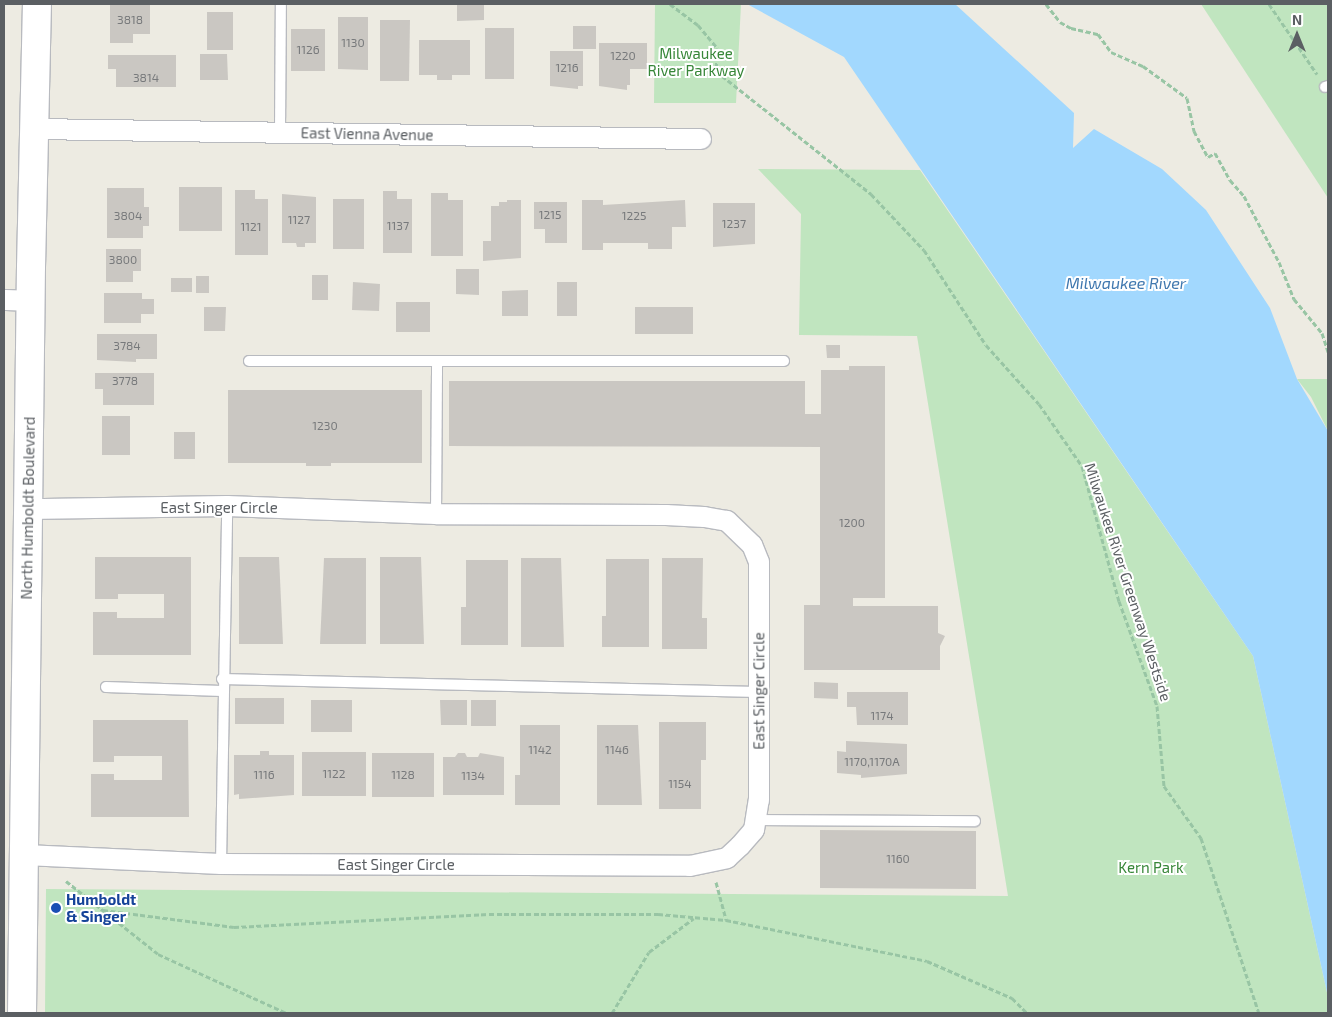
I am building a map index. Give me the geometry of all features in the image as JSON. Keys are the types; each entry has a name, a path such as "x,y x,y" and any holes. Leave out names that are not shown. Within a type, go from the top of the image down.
{"main road":[{"name":"North Humboldt Boulevard","path":"22,1013 33,129 37,4"}],"street":[{"name":"East Vienna Avenue","path":"33,129 701,139"},
{"path":"4,300 31,300"},
{"name":"East Singer Circle","path":"25,855 220,864 690,866 727,858 740,846 754,830 759,800 759,562 752,545 727,521 704,516 436,514 227,506 28,508"}],"lane":[{"path":"280,132 281,4"},
{"path":"249,361 784,361"},
{"path":"436,514 437,361"},
{"path":"220,864 222,680 227,506"},
{"path":"222,680 758,692"},
{"path":"106,687 222,691"},
{"path":"756,820 975,821"}],"path":[{"name":"Milwaukee River Greenway Westside","path":"670,4 698,26 717,48 716,71 871,194 924,250 986,345 1039,404 1082,466 1119,601 1157,706 1164,786 1201,838 1260,1013"},
{"path":"1046,4 1060,22 1071,28 1098,34 1111,52 1143,66 1181,93 1190,105 1194,131 1208,157 1215,153 1230,180 1244,196 1280,262 1294,299 1322,333 1328,352"},
{"path":"1269,4 1327,86"},
{"path":"710,862 726,920"},
{"path":"66,881 158,954 286,1013"},
{"path":"104,910 234,927 489,914 658,914 726,920 928,961 1012,998 1027,1013"},
{"path":"612,1013 650,952 694,918"}],"green space":[{"name":"Milwaukee River Parkway","path":"655,4 741,4 736,103 654,103"},
{"path":"1201,4 1328,4 1328,198"},
{"name":"Kern Park","path":"758,169 920,170 1253,656 1328,997 1328,1013 45,1013 46,889 1008,896 917,336 799,335 801,214"},
{"path":"1297,379 1328,379 1328,431 1311,397"}],"water":[{"name":"Milwaukee River","path":"747,4 955,4 1074,113 1073,148 1094,129 1162,169 1206,210 1270,308 1297,379 1328,431 1328,997 1253,656 844,57"}],"building":[{"path":"457,4 484,4 484,20 457,21"},
{"path":"110,5 150,5 150,34 133,34 133,43 110,43"},
{"path":"207,12 233,12 233,50 207,50"},
{"path":"338,17 368,17 368,70 338,69"},
{"path":"380,20 410,20 409,81 380,81"},
{"path":"573,26 596,26 596,49 573,49"},
{"path":"485,28 514,28 514,79 485,79"},
{"path":"291,29 325,29 325,71 291,71"},
{"path":"419,40 470,40 470,75 452,75 452,80 437,80 437,75 419,75"},
{"path":"599,43 647,43 647,69 630,69 630,85 627,85 627,90 599,86"},
{"path":"550,51 583,51 583,86 578,86 578,89 550,86"},
{"path":"200,54 227,54 228,80 200,80"},
{"path":"108,55 176,55 176,87 116,87 116,69 108,69"},
{"path":"179,187 222,187 222,231 179,231"},
{"path":"107,188 144,188 144,207 149,207 149,226 143,226 143,238 107,238"},
{"path":"235,190 255,190 255,199 268,199 268,255 235,255"},
{"path":"383,191 397,191 397,199 412,199 412,253 383,253"},
{"path":"431,193 448,193 448,200 463,200 463,256 431,256"},
{"path":"282,194 316,197 316,243 305,243 305,247 297,247 296,243 282,243"},
{"path":"333,199 364,199 364,249 333,249"},
{"path":"507,200 521,200 521,258 483,261 483,241 491,241 491,206 499,206 499,202 507,202"},
{"path":"582,200 603,200 603,205 685,200 686,227 672,227 672,249 648,249 648,243 603,243 603,250 582,250"},
{"path":"534,202 567,202 567,243 545,243 545,229 534,229"},
{"path":"713,203 755,203 755,244 713,247"},
{"path":"106,249 141,249 141,271 133,271 133,282 106,282"},
{"path":"456,269 479,269 479,295 456,294"},
{"path":"312,275 328,275 328,300 312,300"},
{"path":"196,276 209,276 209,293 196,293"},
{"path":"171,278 192,278 192,292 171,292"},
{"path":"353,282 380,284 379,311 352,310"},
{"path":"557,282 577,282 577,316 557,316"},
{"path":"528,290 528,316 502,316 502,291"},
{"path":"104,293 142,293 142,299 154,299 154,314 141,314 141,323 104,323"},
{"path":"396,302 430,302 430,332 396,332"},
{"path":"204,307 226,307 225,331 204,331"},
{"path":"635,307 693,307 693,334 635,334"},
{"path":"97,334 157,334 157,359 136,359 136,362 97,360"},
{"path":"826,345 840,345 840,358 827,358"},
{"path":"849,366 885,366 885,598 853,598 853,606 938,606 938,633 945,636 940,646 940,670 804,670 804,605 820,605 820,447 449,446 449,381 805,381 805,414 821,414 821,370 849,370"},
{"path":"95,373 154,373 154,405 103,405 103,389 95,389"},
{"path":"228,390 422,390 422,463 331,463 331,466 306,466 306,463 228,463"},
{"path":"102,416 130,416 130,455 102,455"},
{"path":"174,432 195,432 195,459 174,459"},
{"path":"95,557 191,557 191,655 93,655 93,612 117,612 117,618 164,618 164,594 118,594 118,599 95,599"},
{"path":"239,557 279,557 283,644 239,644"},
{"path":"380,557 421,557 424,644 380,644"},
{"path":"324,558 366,558 366,644 320,644"},
{"path":"521,558 561,558 564,647 521,647"},
{"path":"662,558 703,558 702,618 707,618 707,649 662,649"},
{"path":"606,559 649,559 649,647 602,647 602,616 606,616"},
{"path":"466,560 508,560 508,645 461,645 461,607 466,607"},
{"path":"814,682 838,683 838,699 814,698"},
{"path":"847,692 908,692 908,725 857,725 856,707 847,707"},
{"path":"235,698 284,698 284,724 235,724"},
{"path":"311,700 352,700 352,732 311,732"},
{"path":"440,700 467,700 467,725 441,725"},
{"path":"471,700 496,700 496,726 471,726"},
{"path":"93,720 188,720 189,817 91,817 91,774 114,774 114,780 162,780 162,756 114,756 114,762 93,762"},
{"path":"659,722 706,722 706,760 701,760 701,809 659,809"},
{"path":"520,725 560,725 560,805 515,805 515,775 520,775"},
{"path":"597,725 638,725 642,805 597,805"},
{"path":"846,741 907,744 907,774 861,778 861,775 837,773 837,751 846,752"},
{"path":"260,751 269,751 269,755 294,755 294,795 239,799 239,794 234,795 234,755 260,755"},
{"path":"302,752 366,752 366,796 302,796"},
{"path":"372,753 434,753 434,797 372,797"},
{"path":"458,753 465,753 467,757 478,757 480,753 504,757 504,795 443,795 443,757 455,757"},
{"path":"820,830 976,831 976,889 820,888"}],"place":[{"name":"Humboldt & Singer","path":"56,908"}]}
